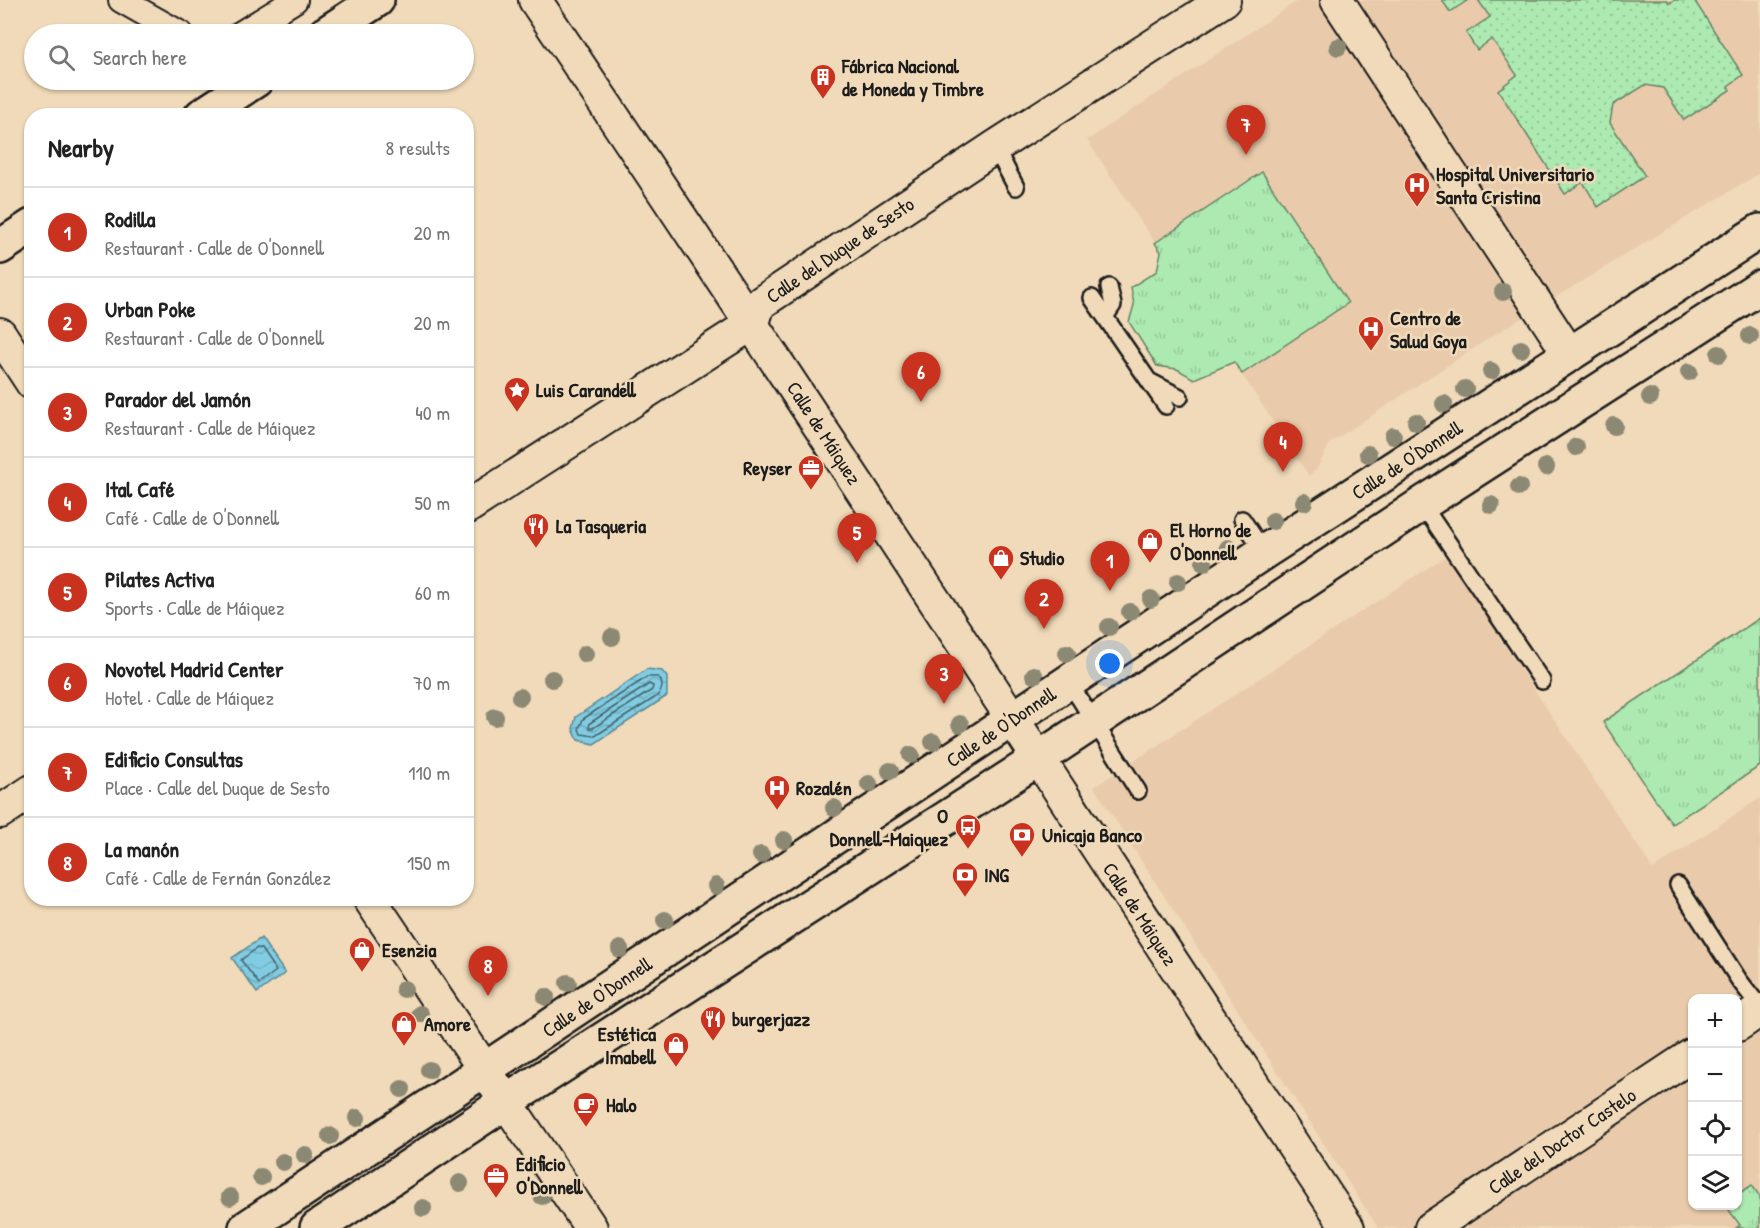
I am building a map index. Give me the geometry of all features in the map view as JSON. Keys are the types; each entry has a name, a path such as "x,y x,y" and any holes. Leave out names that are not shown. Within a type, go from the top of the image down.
{"main road":[{"path":"340,24 377,0"},
{"path":"213,108 241,90"},
{"path":"0,247 24,231"},
{"name":"Calle de O'Donnell","path":"246,1228 485,1072 1264,552 1760,231"},
{"name":"Calle de O'Donnell","path":"317,1228 506,1102 1038,759 1422,504 1760,287"}],"street":[{"path":"121,0 163,24"},
{"path":"256,24 295,0"},
{"name":"Calle de Máiquez","path":"535,0 753,323 1011,719 1348,1228"},
{"name":"Calle del Duque de Sesto","path":"474,503 753,323 759,304 995,147 1224,0"},
{"path":"1337,0 1570,355"},
{"path":"0,334 24,371"},
{"path":"0,812 24,796"},
{"path":"374,906 591,1228"},
{"path":"1742,1022 1760,1009"},
{"name":"Calle del Doctor Castelo","path":"1431,1228 1688,1058"}],"lane":[{"path":"995,147 1016,187"},
{"path":"1105,317 1113,305 1109,286"},
{"path":"1092,298 1166,406"},
{"path":"1148,381 1180,397"},
{"path":"1422,504 1542,681"},
{"path":"1242,519 1264,552"},
{"path":"1069,682 1138,790"},
{"path":"1678,885 1760,1009"}],"shaded area":[{"name":"Hospital Universitario Santa Cristina","path":"1299,0 1760,0 1760,173 1500,331 1330,443 1317,469 1309,476 1087,140"},
{"path":"1446,556 1653,869 1760,798 1760,1228 1378,1228 1094,787"}],"green space":[{"path":"1442,0 1468,0 1450,12"},
{"path":"1478,0 1667,0 1669,3 1674,0 1694,0 1743,75 1728,86 1730,90 1684,120 1663,88 1645,85 1613,105 1610,123 1645,176 1598,207 1583,182 1565,194 1498,90 1517,75 1492,39 1477,50 1466,33 1490,17"},
{"path":"1262,172 1348,303 1242,374 1234,362 1194,379 1177,369 1157,366 1129,322 1134,305 1131,287 1157,271 1161,252 1155,243"},
{"path":"1760,618 1760,766 1672,824 1603,722"},
{"path":"1752,1185 1760,1197 1760,1228 1736,1228 1740,1225 1729,1210 1742,1210 1742,1191"}],"water":[{"path":"647,669 662,671 667,677 667,696 594,744 578,740 573,729 576,717"},
{"path":"261,938 285,973 257,993 232,958"}],"place":[{"name":"Fábrica Nacional de Moneda y Timbre","path":"823,100"},
{"name":"Edificio Consultas","path":"1246,155"},
{"name":"Hospital Universitario Santa Cristina","path":"1417,208"},
{"name":"Centro de Salud Goya","path":"1371,352"},
{"name":"Novotel Madrid Center","path":"921,402"},
{"name":"Luis Carandell","path":"517,413"},
{"name":"Ital Café","path":"1283,472"},
{"name":"Reyser","path":"811,491"},
{"name":"La Tasqueria","path":"536,549"},
{"name":"Pilates Activa","path":"857,563"},
{"name":"El Horno de O'Donnell","path":"1150,564"},
{"name":"Studio","path":"1001,581"},
{"name":"Rodilla","path":"1110,591"},
{"name":"Urban Poke","path":"1044,629"},
{"name":"Parador del Jamón","path":"944,704"},
{"name":"Rozalén","path":"777,811"},
{"name":"O Donnell-Maiquez","path":"968,850"},
{"name":"Unicaja Banco","path":"1022,858"},
{"name":"ING","path":"965,898"},
{"name":"Esenzia","path":"362,973"},
{"name":"La manón","path":"488,996"},
{"name":"burgerjazz","path":"713,1042"},
{"name":"Amore","path":"404,1047"},
{"name":"Estética Imabell","path":"676,1068"},
{"name":"Halo","path":"586,1128"},
{"name":"Edificio O'Donnell","path":"496,1199"}]}
